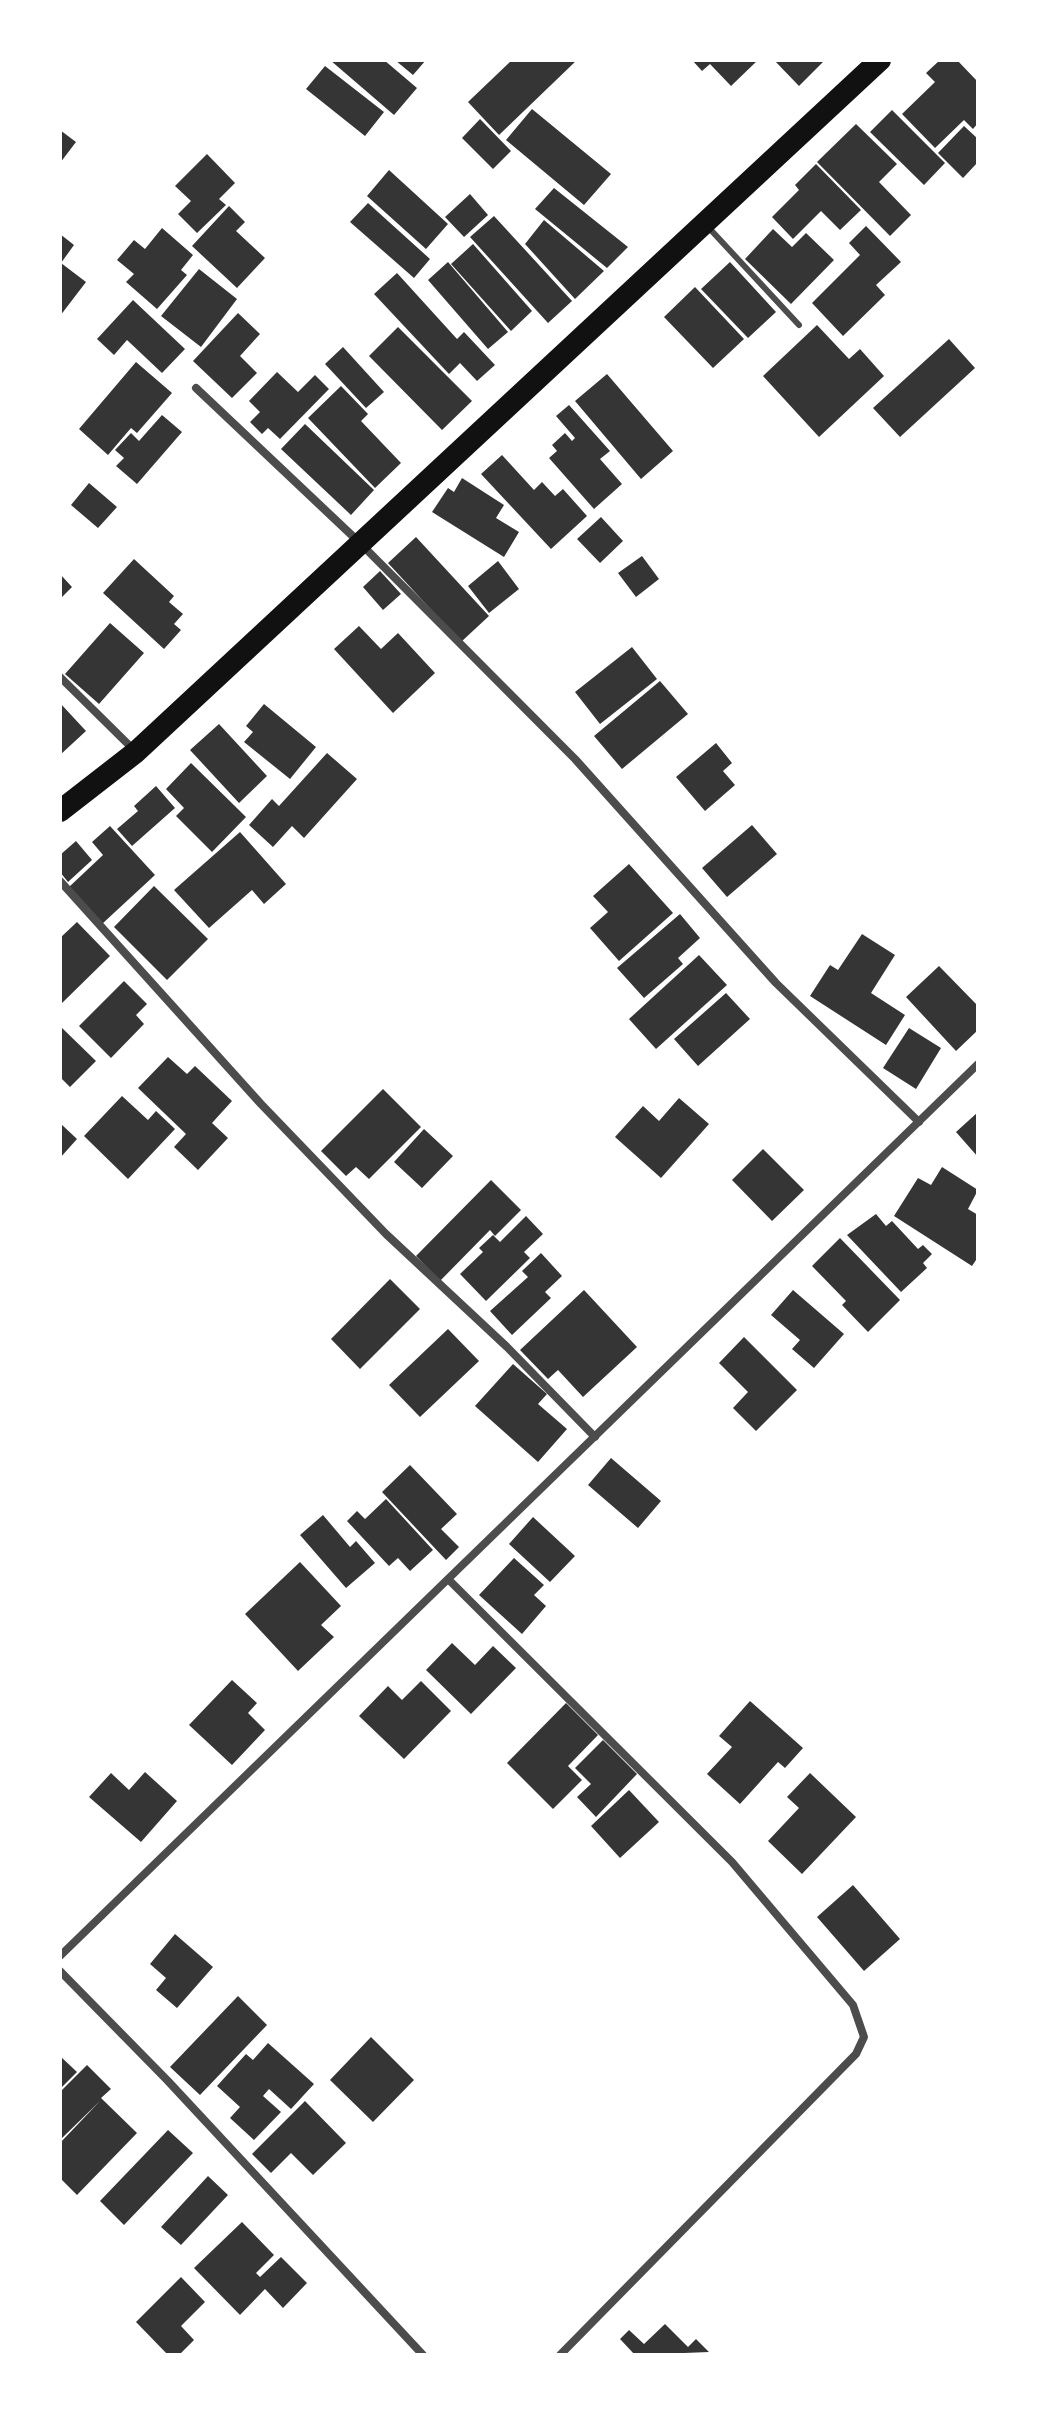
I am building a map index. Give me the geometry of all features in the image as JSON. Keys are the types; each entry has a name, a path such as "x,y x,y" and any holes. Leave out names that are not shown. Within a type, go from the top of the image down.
{"highway":[{"path":"60,811 136,752 880,60"}],"street":[{"path":"196,388 360,543 575,759 776,983 919,1122"},
{"path":"60,677 136,752"},
{"path":"60,881 261,1104 386,1234 507,1347 595,1437"},
{"path":"60,1956 978,1064"},
{"path":"448,1579 732,1862 853,2005 864,2037 856,2054 560,2355"},
{"path":"60,1971 167,2080 423,2355"}],"lane":[{"path":"704,222 799,325"}],"building":[{"path":"330,60 384,60 417,88 394,115"},
{"path":"395,60 426,60 413,75"},
{"path":"512,60 577,60 499,135 468,102"},
{"path":"692,60 758,60 731,86 710,64 702,71"},
{"path":"774,60 825,60 799,86"},
{"path":"940,60 957,60 978,82 978,123 973,129 964,120 935,148 902,114 935,82 926,73"},
{"path":"325,66 384,112 365,136 306,89"},
{"path":"532,109 611,174 584,205 506,140"},
{"path":"892,110 945,163 924,185 870,132"},
{"path":"480,119 511,151 493,169 462,138"},
{"path":"856,124 897,164 879,182 911,215 890,236 817,162"},
{"path":"964,126 978,139 978,162 963,178 938,153"},
{"path":"60,130 76,142 60,163"},
{"path":"207,154 235,183 219,199 226,205 197,233 178,214 191,201 175,186"},
{"path":"816,164 861,210 840,230 821,211 793,239 772,217 799,190 795,185"},
{"path":"389,170 448,224 426,249 367,196"},
{"path":"554,188 628,247 607,268 535,209"},
{"path":"470,194 488,215 464,237 445,217"},
{"path":"368,203 430,259 414,278 350,222"},
{"path":"229,206 245,222 236,231 265,258 237,288 192,246"},
{"path":"494,216 572,301 548,323 470,237"},
{"path":"544,220 604,271 575,299 525,244"},
{"path":"866,226 901,262 876,285 885,295 843,336 812,303 860,255 849,243"},
{"path":"162,228 193,255 181,270 187,275 157,309 126,282 134,274 117,260 134,240 145,249"},
{"path":"773,229 792,247 806,233 834,260 791,304 745,259"},
{"path":"60,234 74,245 61,263 86,282 60,316"},
{"path":"473,244 532,311 511,331 451,264"},
{"path":"448,262 508,332 488,349 428,280"},
{"path":"730,262 776,312 748,338 701,289"},
{"path":"199,269 237,299 201,347 161,316"},
{"path":"397,273 457,339 464,332 495,365 477,381 460,363 449,374 374,294"},
{"path":"695,287 744,339 713,368 664,317"},
{"path":"133,300 185,349 162,373 127,340 114,355 97,339"},
{"path":"238,313 260,334 240,356 257,373 232,398 193,361"},
{"path":"817,325 849,359 860,349 884,376 819,437 763,376"},
{"path":"398,327 472,401 442,430 369,356"},
{"path":"949,339 975,368 900,437 873,408"},
{"path":"343,347 384,392 366,408 325,364"},
{"path":"136,362 172,393 137,433 131,428 108,455 79,429"},
{"path":"277,372 298,392 315,375 329,389 280,439 268,428 262,434 250,422 260,412 249,401"},
{"path":"607,374 673,451 641,479 575,401"},
{"path":"341,386 368,414 361,421 401,463 375,488 308,418"},
{"path":"569,405 610,451 600,459 622,484 594,509 549,458 557,451 552,445 565,433 572,441 575,438 556,416"},
{"path":"162,415 182,432 137,484 116,466 124,458 115,450 131,433 139,441"},
{"path":"305,424 374,490 351,515 281,449"},
{"path":"502,455 534,490 542,482 555,496 563,489 587,516 551,549 481,474"},
{"path":"462,478 504,505 496,518 519,532 504,557 432,512 448,488 454,492"},
{"path":"89,483 117,507 98,528 71,505"},
{"path":"601,517 623,541 600,563 577,539"},
{"path":"416,537 489,616 461,642 388,563"},
{"path":"642,556 659,579 636,597 618,573"},
{"path":"134,559 174,596 169,602 183,614 174,624 181,630 164,649 103,593"},
{"path":"498,561 519,589 489,613 468,586"},
{"path":"380,571 401,594 383,610 363,587"},
{"path":"60,574 72,587 60,599"},
{"path":"110,623 144,653 99,704 65,674"},
{"path":"359,626 381,649 398,633 435,673 393,713 334,649"},
{"path":"632,647 657,679 600,724 575,692"},
{"path":"660,681 688,714 622,769 594,736"},
{"path":"60,703 86,731 60,755"},
{"path":"264,704 316,747 290,779 244,742 253,732 246,726"},
{"path":"219,724 267,776 239,803 190,750"},
{"path":"716,743 732,763 723,771 735,785 705,811 676,777"},
{"path":"327,753 357,779 304,838 292,826 273,847 249,825 272,799 279,806"},
{"path":"191,763 246,817 212,852 176,816 184,808 166,789"},
{"path":"156,786 175,808 132,846 117,829 138,811 134,806"},
{"path":"752,825 777,854 727,897 702,868"},
{"path":"110,826 155,875 102,924 69,887 103,855 92,842"},
{"path":"240,832 286,884 264,904 252,890 209,928 174,890"},
{"path":"76,841 92,860 68,882 60,872 60,855"},
{"path":"629,864 673,913 619,961 590,928 608,912 593,896"},
{"path":"154,886 208,939 167,980 114,927"},
{"path":"680,914 700,938 678,958 683,964 644,998 617,968"},
{"path":"77,922 110,956 60,1005 60,938"},
{"path":"862,934 895,955 871,993 905,1015 886,1045 810,996 830,965 838,970"},
{"path":"699,955 727,985 656,1049 629,1019"},
{"path":"939,966 978,1006 978,1030 956,1051 906,997"},
{"path":"124,981 147,1004 136,1015 144,1024 111,1058 79,1026"},
{"path":"726,993 750,1019 698,1066 674,1039"},
{"path":"60,1026 96,1061 70,1087 60,1077"},
{"path":"909,1028 941,1048 916,1089 883,1068"},
{"path":"168,1057 187,1074 195,1066 232,1101 212,1123 228,1138 198,1170 174,1147 186,1134 138,1088"},
{"path":"383,1089 421,1127 369,1179 356,1167 346,1176 321,1151"},
{"path":"122,1096 148,1120 156,1111 175,1129 128,1179 84,1136"},
{"path":"679,1098 709,1124 661,1178 615,1137 643,1106 659,1121"},
{"path":"978,1112 978,1157 956,1132"},
{"path":"60,1123 77,1139 60,1158"},
{"path":"424,1129 453,1156 422,1188 394,1162"},
{"path":"763,1149 804,1190 772,1221 732,1180"},
{"path":"942,1167 978,1190 968,1209 978,1215 978,1257 972,1266 894,1216 918,1178 931,1185"},
{"path":"491,1180 521,1210 495,1236 490,1230 440,1281 416,1256"},
{"path":"876,1214 886,1226 892,1221 918,1249 923,1245 932,1254 923,1263 927,1268 901,1292 847,1235"},
{"path":"526,1216 543,1234 524,1252 530,1258 486,1301 460,1274 483,1252 479,1248 493,1235 500,1242"},
{"path":"840,1238 900,1300 868,1332 842,1305 846,1301 812,1266"},
{"path":"541,1253 562,1276 545,1292 551,1298 512,1335 490,1311 528,1277 522,1271"},
{"path":"390,1279 420,1309 360,1369 331,1339"},
{"path":"584,1290 637,1347 583,1397 558,1370 548,1379 520,1350"},
{"path":"793,1290 844,1334 814,1368 792,1349 800,1340 771,1315"},
{"path":"448,1329 479,1361 420,1417 389,1385"},
{"path":"744,1337 797,1390 756,1431 733,1408 748,1392 719,1363"},
{"path":"513,1364 547,1394 538,1404 567,1429 538,1462 475,1406"},
{"path":"611,1458 661,1501 638,1528 588,1485"},
{"path":"410,1465 457,1514 441,1529 459,1547 446,1560 382,1492"},
{"path":"386,1499 433,1550 410,1571 398,1558 389,1566 347,1521 357,1511 365,1519"},
{"path":"323,1515 350,1547 356,1541 375,1563 346,1588 300,1535"},
{"path":"533,1517 575,1556 550,1582 509,1544"},
{"path":"514,1558 544,1585 534,1595 546,1606 522,1634 479,1595"},
{"path":"300,1562 341,1606 321,1625 334,1637 298,1671 245,1614"},
{"path":"452,1643 475,1665 493,1646 516,1668 471,1714 426,1670"},
{"path":"232,1680 257,1703 248,1713 265,1730 232,1765 189,1725"},
{"path":"421,1681 451,1711 404,1759 359,1716 388,1686 402,1700"},
{"path":"750,1701 803,1748 785,1768 778,1762 740,1804 707,1774 732,1747 719,1736"},
{"path":"566,1703 598,1735 568,1766 582,1780 553,1809 507,1763"},
{"path":"603,1740 637,1774 596,1817 577,1797 591,1784 575,1768"},
{"path":"145,1772 177,1801 141,1842 89,1797 111,1773 129,1790"},
{"path":"810,1773 856,1817 802,1874 768,1841 799,1808 787,1797"},
{"path":"629,1790 659,1822 620,1858 591,1826"},
{"path":"853,1885 900,1939 864,1971 817,1917"},
{"path":"175,1934 213,1967 177,2008 156,1990 166,1978 150,1964"},
{"path":"238,1996 267,2025 200,2095 170,2067"},
{"path":"371,2037 414,2080 373,2122 330,2080"},
{"path":"268,2043 314,2084 291,2109 269,2089 263,2096 281,2112 254,2140 230,2118 240,2107 217,2086 246,2054 253,2060"},
{"path":"60,2056 77,2072 60,2089"},
{"path":"87,2065 111,2089 101,2098 137,2133 77,2195 60,2178 60,2143 100,2101 60,2140 60,2092"},
{"path":"305,2101 346,2143 313,2175 291,2153 271,2173 252,2154"},
{"path":"168,2130 193,2153 124,2225 100,2201"},
{"path":"208,2176 228,2195 181,2245 161,2227"},
{"path":"242,2222 274,2255 256,2273 260,2277 281,2257 307,2283 283,2308 265,2289 240,2315 194,2268"},
{"path":"181,2277 205,2302 181,2326 194,2340 179,2355 168,2355 136,2322"},
{"path":"665,2324 688,2347 696,2339 709,2352 635,2355 620,2339 629,2330 644,2344"}]}
